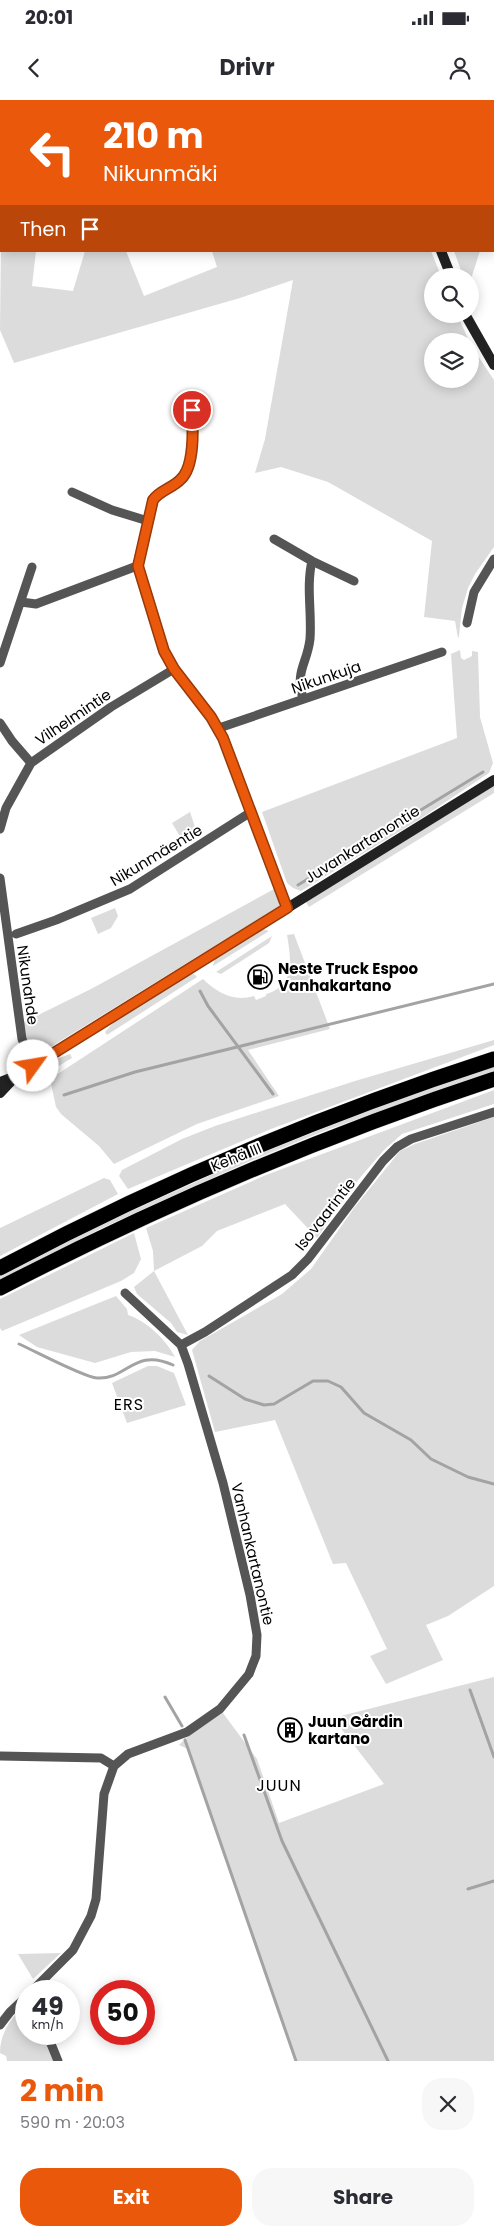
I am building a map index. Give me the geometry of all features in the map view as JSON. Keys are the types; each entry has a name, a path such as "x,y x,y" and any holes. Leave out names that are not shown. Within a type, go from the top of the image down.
{"highway":[{"name":"Kehä III","path":"0,1268 58,1237 211,1166 336,1115 494,1059"},
{"name":"Kehä III","path":"0,1288 140,1218 211,1186 336,1135 494,1078"}],"main road":[{"path":"441,252 448,268"},
{"path":"471,323 494,365"},
{"name":"Juvankartanontie","path":"0,1082 16,1076 33,1066 494,780"},
{"name":"Juvankartanontie","path":"0,1092 16,1076"}],"street":[{"path":"192,410 193,440 185,474 181,480 156,495 153,500 138,566 164,651 174,669 218,728 287,908"},
{"path":"72,492 112,510 148,521"},
{"path":"274,539 312,561 354,581"},
{"path":"467,623 474,592 494,559"},
{"path":"303,699 299,675 310,641 308,575 312,561"},
{"path":"21,602 36,604 138,566"},
{"path":"0,663 32,567"},
{"name":"Nikunkuja","path":"218,728 442,652"},
{"name":"Vilhelmintie","path":"0,723 12,742 31,763 111,707 174,669"},
{"path":"0,829 6,808 31,763"},
{"name":"Nikunmäentie","path":"12,934 56,920 130,889 251,812"},
{"name":"Nikunahde","path":"0,878 12,934 22,1039 33,1066"},
{"name":"Isovaarintie","path":"181,1345 205,1332 292,1275 308,1259 383,1161 398,1147 411,1139 494,1112"},
{"path":"125,1293 181,1345"},
{"name":"Vanhankartanontie","path":"114,1766 128,1754 187,1732 220,1709 236,1693 249,1674 256,1656 258,1635 248,1586 223,1484 181,1345"},
{"path":"0,1756 102,1758 114,1766 104,1794 96,1899 91,1916 73,1950 43,1980"},
{"path":"0,2025 15,2007"},
{"path":"51,2045 58,2061"}],"shaded area":[{"path":"1,252 36,252 32,286 73,291 85,252 126,252 144,296 217,267 212,252 431,252 438,268 424,268 424,323 461,323 465,333 424,333 424,388 479,388 479,358 494,380 494,547 475,574 468,588 462,608 458,638 455,621 424,617 432,541 328,482 281,467 255,473 265,439 293,280 240,298 14,363 0,330"},
{"path":"454,252 480,252 475,268 460,268"},
{"path":"460,650 461,658 464,660 472,656 472,651 478,652 480,717 493,763 489,773 420,819 301,891 293,888 287,883 262,812 457,738 451,654"},
{"path":"494,786 494,793 309,907 306,902"},
{"path":"190,812 196,830 181,838 172,823"},
{"path":"276,888 280,899 279,906 41,1053 30,1046 22,1023 91,989"},
{"path":"115,908 118,916 111,928 98,934 91,918"},
{"path":"263,929 269,931 213,966 215,958"},
{"path":"294,934 330,1029 248,1050 279,1096 197,1124 114,1164 99,1146 61,1114 56,1107 50,1079 203,979 220,992 233,997 247,998 254,996 256,1000 266,996 266,994 276,990 283,984 287,978 290,954 287,935"},
{"path":"272,936 269,943 221,974 216,972"},
{"path":"194,974 197,977 107,1035 105,1032 117,1019 188,975"},
{"path":"494,1040 494,1045 271,1129 128,1189 119,1176 122,1170 182,1139 215,1126 355,1081"},
{"path":"70,1054 72,1058 30,1083 41,1067"},
{"path":"494,1065 494,1071 324,1131 250,1161 100,1229 0,1280 0,1275 100,1225 249,1158 401,1098"},
{"path":"494,1090 494,1104 402,1134 384,1150 358,1180 317,1238 285,1204 217,1231 202,1246 154,1271 153,1251 146,1228 266,1175"},
{"path":"494,1117 494,1586 448,1616 426,1625 443,1660 386,1684 370,1656 387,1649 346,1563 333,1564 275,1420 215,1432 192,1350 200,1341 282,1294 311,1269 354,1208 400,1151"},
{"path":"104,1178 110,1180 118,1194 0,1256 0,1228"},
{"path":"134,1233 141,1259 134,1273 121,1281 2,1331 0,1328 0,1299"},
{"path":"154,1271 188,1335 177,1332 171,1323 137,1294 134,1287"},
{"path":"116,1296 127,1309 128,1315 149,1326 167,1344 175,1357 155,1351 131,1352 95,1363 37,1347 19,1335"},
{"path":"148,1366 157,1366 174,1373 186,1405 127,1423 112,1383"},
{"path":"494,1677 494,2061 297,2061 188,1749 179,1745 187,1737 223,1713 257,1759 279,1823 384,1784 333,1718"},
{"path":"61,1953 33,1979 18,1954"},
{"path":"15,2015 15,2045 50,2045 56,2061 7,2061 6,2056 0,2053 4,2032"}],"waterway":[{"path":"298,885 483,772"},
{"path":"64,1095 135,1072 494,984"},
{"path":"200,991 208,1006 273,1094"},
{"path":"19,1344 70,1369 97,1378 116,1374 140,1362 149,1360 160,1360 173,1365"},
{"path":"209,1376 245,1399 264,1405 274,1404 313,1381 328,1381 341,1387 364,1413 411,1440 431,1459 468,1477 494,1484"},
{"path":"470,1690 494,1757"},
{"path":"165,1697 182,1726"},
{"path":"244,1735 282,1841 388,2061"},
{"path":"185,1740 296,2061"},
{"path":"468,1889 494,1881"}],"place":[{"name":"Neste Truck Espoo Vanhakartano","path":"260,977"},
{"name":"Juun Gårdin kartano","path":"290,1730"}],"district":[{"name":"ERS","path":"129,1404"},
{"name":"JUUN","path":"279,1785"}],"route":[{"path":"33,1066 287,908 223,738 211,717 174,669 164,651 138,566 153,500 156,495 181,480 185,474 193,440 192,410"}]}
